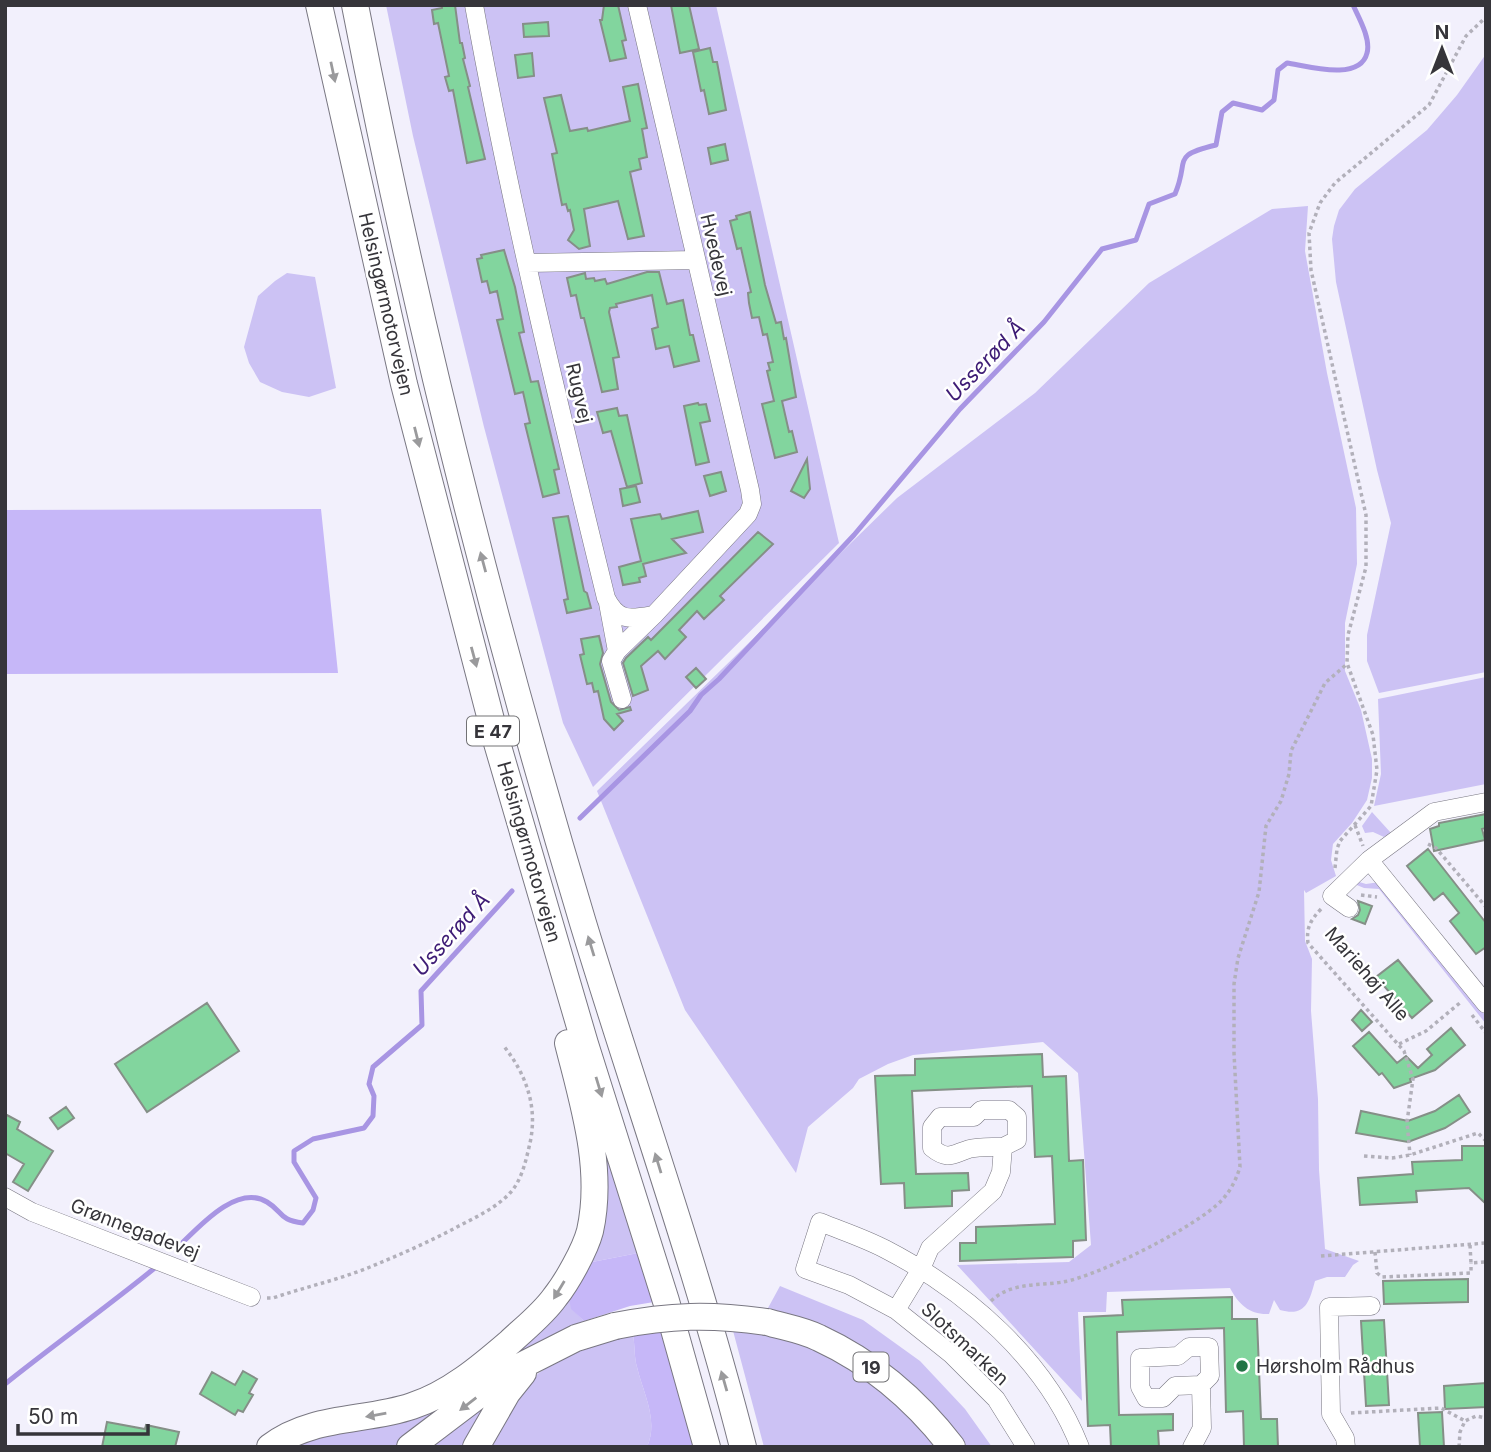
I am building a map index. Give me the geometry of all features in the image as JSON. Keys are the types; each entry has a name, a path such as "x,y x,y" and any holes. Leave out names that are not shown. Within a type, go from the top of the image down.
{"highway":[{"name":"Helsingørmotorvejen","path":"319,5 404,384 496,743 585,1044 666,1301 707,1447"},
{"name":"Helsingørmotorvejen","path":"355,5 385,153 471,520 583,920 742,1440"},
{"path":"271,1447 298,1431 331,1421 400,1410 449,1389 494,1356 555,1298 588,1236 594,1165 588,1128 568,1043 514,856 496,743"},
{"name":"19","path":"410,1447 509,1373 576,1338 651,1318 686,1315 767,1322 816,1336 857,1358 902,1391 928,1416 952,1447"},
{"path":"476,1447 507,1393 545,1353"}],"street":[{"name":"Rugvej","path":"474,5 492,104 527,263 607,602 617,651 611,661 622,699"},
{"name":"Hvedevej","path":"637,5 751,490 752,504 748,514 654,615"},
{"path":"527,263 696,260"},
{"path":"607,602 612,610 623,618 654,615"},
{"path":"617,651 654,615"},
{"name":"Mariehøj Alle","path":"1349,908 1332,896 1369,860 1434,813 1486,802"},
{"path":"1369,860 1486,1004"},
{"name":"Slotsmarken","path":"981,1110 1009,1110 1017,1116 1017,1140 1003,1147 970,1148 958,1155 940,1155 932,1148 932,1127 940,1117 974,1117 981,1110"},
{"name":"Slotsmarken","path":"896,1310 921,1269 930,1248 993,1191 1001,1172 1003,1147"},
{"name":"Grønnegadevej","path":"5,1197 32,1212 251,1297"},
{"name":"Slotsmarken","path":"1026,1447 996,1399 951,1354 896,1310 849,1285 805,1269 820,1222 882,1247 921,1269 980,1312 1023,1354 1054,1396 1080,1447"},
{"path":"1346,1447 1345,1438 1331,1414 1329,1307 1371,1306"},
{"path":"1192,1447 1202,1428 1201,1385"}],"path":[{"path":"1355,825 1371,806 1377,770 1373,735 1347,663 1348,635 1367,567 1366,515 1311,270 1309,233 1320,203 1335,183 1429,105 1465,36 1486,17"},
{"path":"980,1312 998,1295 1016,1287 1084,1277 1132,1255 1195,1221 1220,1202 1234,1184 1240,1167 1234,1054 1234,984 1238,958 1259,892 1266,826 1281,801 1289,774 1291,751 1302,728 1325,682 1347,663"},
{"path":"1428,844 1436,848 1486,907"},
{"name":"Mariehøj Alle","path":"1332,896 1310,923 1308,943 1399,1044"},
{"path":"1410,1155 1407,1122 1413,1079 1399,1044 1426,1031 1461,1002"},
{"path":"251,1297 273,1298 368,1268 434,1239 491,1209 512,1191 525,1167 533,1130 532,1109 527,1084 519,1064 503,1045"},
{"path":"1364,1156 1392,1158 1410,1155 1478,1133 1486,1141"},
{"path":"1321,1256 1486,1243"},
{"path":"1375,1252 1377,1273 1382,1277 1471,1273 1469,1244"},
{"path":"1471,1263 1486,1262"},
{"path":"1331,1414 1441,1408 1465,1421"},
{"path":"1459,1447 1460,1432 1465,1421 1476,1416 1486,1418"}],"shaded area":[{"path":"386,5 716,5 839,543 593,787 563,723 484,427 413,136"},
{"path":"1486,54 1486,672 1379,693 1367,661 1367,635 1391,523 1336,282 1332,239 1334,226 1339,210 1355,189 1427,130 1457,95"},
{"path":"1308,206 1305,251 1327,373 1356,508 1357,564 1345,623 1345,671 1361,710 1372,759 1372,778 1367,800 1352,823 1333,844 1331,860 1336,876 1306,893 1304,890 1305,941 1312,959 1311,1011 1325,1249 1359,1261 1345,1277 1327,1277 1315,1281 1308,1302 1295,1312 1280,1310 1274,1300 1269,1314 1256,1313 1241,1304 1230,1288 1107,1292 1106,1312 1078,1312 1082,1401 957,1265 1069,1262 1091,1245 1078,1073 1043,1042 913,1055 859,1079 853,1088 808,1127 796,1173 685,1010 597,791 897,498 1035,393 1149,283 1272,209"},
{"path":"287,273 315,277 336,388 309,397 282,392 260,382 249,363 244,347 258,296"},
{"path":"321,509 338,673 5,674 5,510"},
{"path":"1486,677 1486,784 1374,806 1381,774 1378,699"},
{"path":"1372,812 1391,833 1384,837 1373,832 1365,833 1362,826"},
{"path":"1356,881 1366,884 1380,882 1486,1016 1486,1024 1379,889 1364,888 1352,883"},
{"path":"592,1107 638,1253 587,1263"},
{"path":"638,1253 654,1302 630,1306 584,1321 571,1309 568,1292 587,1263"},
{"path":"780,1286 863,1320 920,1361 965,1409 992,1447 966,1447 948,1421 927,1398 905,1377 880,1359 827,1329 768,1308"},
{"path":"568,1292 572,1309 584,1321 537,1343 416,1435 395,1447 285,1447 380,1422"},
{"path":"732,1327 782,1338 816,1350 884,1389 938,1447 764,1447"},
{"path":"663,1330 693,1447 647,1447 651,1417 636,1363 633,1334"},
{"path":"633,1334 636,1363 651,1417 647,1447 484,1447 534,1377 569,1356"},
{"path":"477,1411 482,1412 465,1447 422,1447"}],"building":[{"path":"442,5 455,5 470,86 468,87 485,159 467,163 453,90 449,91 445,77 449,76 438,23 434,24 432,10 442,8"},
{"path":"604,5 618,5 626,40 622,41 626,58 610,61 600,20"},
{"path":"671,5 689,5 699,49 680,53"},
{"path":"548,22 549,36 524,37 523,24"},
{"path":"710,48 713,62 717,62 726,110 709,114 693,52"},
{"path":"532,53 534,76 518,78 515,55"},
{"path":"638,84 647,128 642,129 647,157 639,159 641,169 630,172 644,236 628,239 618,201 584,209 590,246 579,249 568,240 574,230 570,210 568,211 566,204 562,205 552,154 557,153 544,98 561,95 570,131 587,128 588,131 630,121 623,87"},
{"path":"725,144 728,160 711,164 708,148"},
{"path":"750,212 765,285 776,323 781,322 784,339 786,338 796,397 782,401 797,452 775,458 762,404 774,401 767,371 770,370 768,363 773,362 767,334 763,335 759,317 752,318 748,293 751,292 741,248 737,249 730,221"},
{"path":"504,250 515,287 524,332 519,333 531,382 538,381 559,469 554,470 559,493 543,497 525,424 530,423 523,392 515,394 497,320 503,319 497,291 490,293 487,281 482,282 477,259 482,258 481,255"},
{"path":"647,272 659,272 667,304 683,300 690,335 693,335 699,361 674,367 669,346 656,349 652,329 658,327 652,295 616,304 617,307 610,308 609,312 619,357 613,358 618,389 602,392 584,318 581,318 576,295 571,296 567,278 585,273 586,279 605,279 607,284"},
{"path":"706,404 710,421 700,423 709,462 696,465 684,406"},
{"path":"617,408 619,416 627,415 642,483 627,487 611,431 603,433 597,412"},
{"path":"807,459 810,489 804,498 791,491"},
{"path":"721,472 726,491 710,496 704,476"},
{"path":"636,486 640,502 623,506 620,489"},
{"path":"698,511 703,532 672,539 686,553 643,564 646,576 639,578 640,582 623,585 619,567 641,561 631,519 660,514 662,519"},
{"path":"568,516 584,591 591,608 567,613 564,600 568,599 553,518"},
{"path":"758,532 773,544 720,596 724,600 704,619 697,611 679,630 686,637 665,659 658,651 641,666 648,690 633,696 623,663 626,658 648,637 651,640"},
{"path":"599,636 603,653 600,664 611,702 619,710 630,707 631,710 617,714 623,721 614,730 604,719 598,691 594,692 592,683 587,684 580,655 584,654 581,639"},
{"path":"696,668 706,679 696,688 686,677"},
{"path":"1486,814 1486,828 1482,829 1485,840 1434,851 1430,829 1439,826 1439,823"},
{"path":"1428,849 1486,923 1486,947 1476,954 1450,921 1459,913 1443,893 1434,900 1407,866"},
{"path":"1358,901 1372,906 1365,924 1352,919 1360,910"},
{"path":"1398,960 1432,1001 1412,1018 1376,977"},
{"path":"207,1003 239,1051 147,1112 115,1064"},
{"path":"1361,1010 1372,1022 1362,1031 1352,1020"},
{"path":"1451,1028 1465,1045 1435,1070 1394,1088 1353,1046 1369,1032 1397,1063 1406,1056 1418,1068 1432,1055 1427,1049"},
{"path":"1042,1054 1043,1077 1066,1076 1069,1161 1083,1160 1086,1240 1073,1241 1073,1257 960,1261 960,1243 976,1243 976,1227 1055,1224 1052,1156 1035,1157 1032,1086 912,1091 916,1174 968,1173 969,1190 952,1191 952,1206 905,1208 904,1183 881,1184 875,1076 915,1075 915,1059"},
{"path":"1459,1095 1470,1112 1445,1128 1408,1142 1356,1133 1361,1111 1408,1121 1435,1111"},
{"path":"66,1107 74,1118 58,1129 50,1118"},
{"path":"5,1114 20,1122 17,1129 53,1151 28,1191 13,1182 24,1164 5,1153"},
{"path":"1462,1146 1486,1146 1486,1204 1469,1188 1416,1191 1417,1202 1360,1205 1358,1178 1413,1174 1412,1162 1462,1160"},
{"path":"1468,1279 1468,1302 1384,1304 1383,1281"},
{"name":"Hørsholm Rådhus","path":"1232,1297 1232,1319 1257,1319 1261,1419 1277,1419 1278,1447 1244,1447 1243,1411 1226,1412 1224,1328 1117,1332 1119,1415 1173,1414 1173,1430 1158,1431 1159,1447 1111,1447 1110,1425 1088,1426 1084,1317 1123,1315 1122,1300"},
{"path":"1384,1320 1389,1405 1366,1406 1361,1321"},
{"path":"243,1371 257,1379 249,1393 253,1395 243,1412 238,1410 235,1415 200,1394 212,1372 235,1385"},
{"path":"1486,1383 1486,1407 1445,1409 1444,1386"},
{"path":"1442,1412 1444,1447 1420,1447 1418,1413"},
{"path":"107,1422 145,1429 146,1425 179,1432 175,1447 102,1447"}],"waterway":[{"name":"Usserød Å","path":"580,818 690,711 701,695 854,535 960,409 1044,322 1102,249 1136,240 1149,204 1175,194 1187,156 1216,145 1222,112 1233,103 1262,110 1274,100 1278,70 1287,63 1344,70 1362,62 1368,47 1364,29 1353,5"},
{"name":"Usserød Å","path":"176,1249 218,1211 243,1199 255,1198 267,1202 285,1218 303,1223 313,1210 316,1198 294,1162 294,1151 313,1139 364,1128 373,1116 374,1096 369,1084 373,1067 422,1025 421,991 512,891"},
{"name":"Usserød Å","path":"5,1384 156,1267"}],"place":[{"name":"Hørsholm Rådhus","path":"1242,1366"}]}
